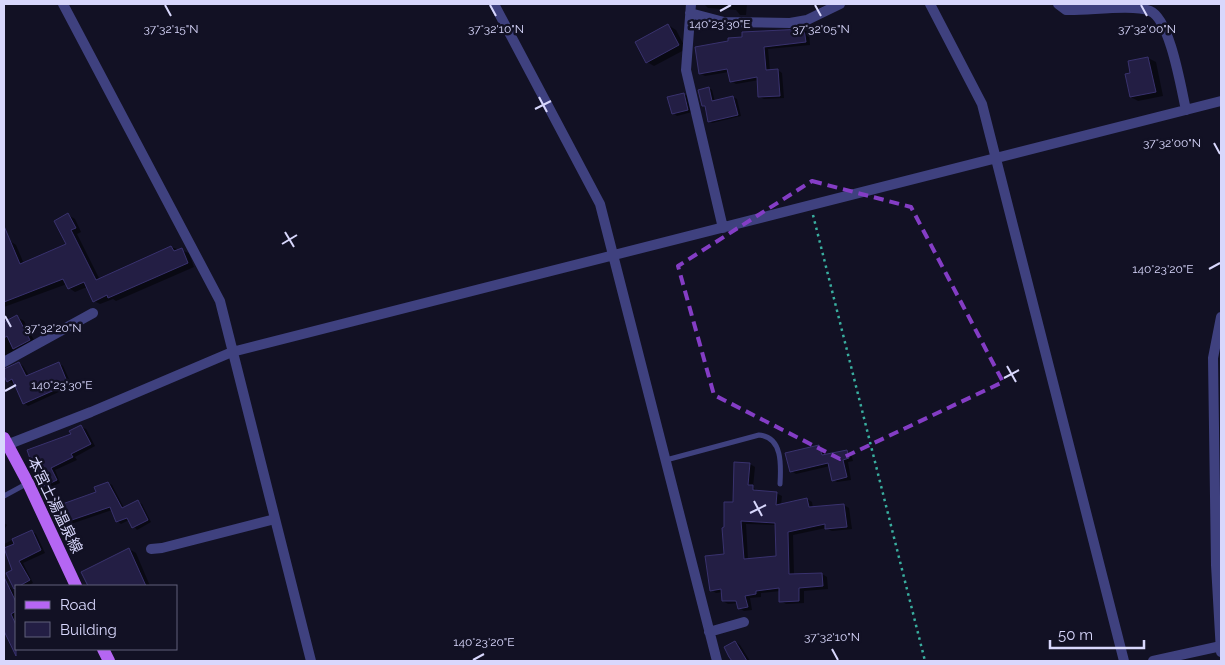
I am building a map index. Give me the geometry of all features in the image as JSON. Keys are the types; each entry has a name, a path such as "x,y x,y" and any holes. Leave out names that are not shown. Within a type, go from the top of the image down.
{"main road":[{"name":"本宮土湯温泉線","path":"5,443 28,483 76,585"}],"street":[{"path":"63,4 220,301 311,661"},
{"path":"494,4 595,193 614,257 717,661"},
{"path":"723,228 686,70 690,8 724,22 790,23 807,20 840,4"},
{"path":"930,4 982,104 1124,661"},
{"path":"1058,4 1066,10 1134,9 1146,10 1157,15 1167,36 1186,110"},
{"path":"5,443 90,412 232,352 614,257 1221,101"},
{"path":"4,362 93,313"},
{"path":"1221,317 1213,358 1216,565 1221,652"},
{"path":"151,549 162,548 275,519"},
{"path":"709,632 744,622"},
{"path":"1153,661 1221,646"}],"lane":[{"path":"665,460 759,435 768,436 776,446 780,459 780,484"},
{"path":"4,496 28,483"}],"path":[{"path":"810,207 925,661"}],"highlighted area":[{"path":"812,181 911,207 1003,382 840,459 714,395 678,266"}],"building":[{"path":"668,24 679,45 646,63 635,42"},
{"path":"804,29 806,42 764,47 766,70 778,69 780,96 758,97 757,77 730,82 727,69 699,74 695,47 728,41 728,38 742,37 742,32"},
{"path":"1148,57 1156,92 1130,97 1125,74 1130,73 1128,61"},
{"path":"709,87 712,101 733,96 738,115 708,122 705,106 702,106 698,90"},
{"path":"684,93 688,110 672,114 667,97"},
{"path":"68,213 76,228 71,230 96,280 171,246 174,251 182,248 188,263 108,298 107,295 93,302 84,282 68,289 63,279 4,302 4,226 20,264 66,244 54,221"},
{"path":"17,315 30,340 13,349 7,336 4,338 4,322"},
{"path":"19,362 26,376 59,362 68,384 23,404 12,379 7,382 4,376 4,369"},
{"path":"81,425 91,444 71,454 73,457 51,468 57,480 40,488 27,450 71,434 69,431"},
{"path":"819,445 822,455 847,450 849,458 843,460 847,477 832,481 828,463 790,472 785,453"},
{"path":"734,462 750,463 748,485 753,485 753,490 777,492 776,505 807,498 809,507 844,504 847,527 825,529 825,524 788,532 789,574 822,573 823,586 799,588 799,601 779,602 779,588 756,591 756,594 745,596 748,607 738,609 736,601 722,601 721,589 710,591 705,556 724,554 722,528 724,527 724,502 733,502","holes":["741,521 775,523 776,556 744,559"]},
{"path":"108,482 122,508 138,500 148,520 132,528 127,518 116,522 110,507 60,524 54,507 96,492 94,487"},
{"path":"32,530 41,550 19,561 30,580 21,585 15,585 14,589 6,573 12,570 4,548 14,544 12,539"},
{"path":"129,548 146,585 88,585 81,572"},
{"path":"4,577 15,600 15,612 11,614 15,623 16,656 4,631"},
{"path":"735,641 747,661 732,661 729,657 724,647"}]}
